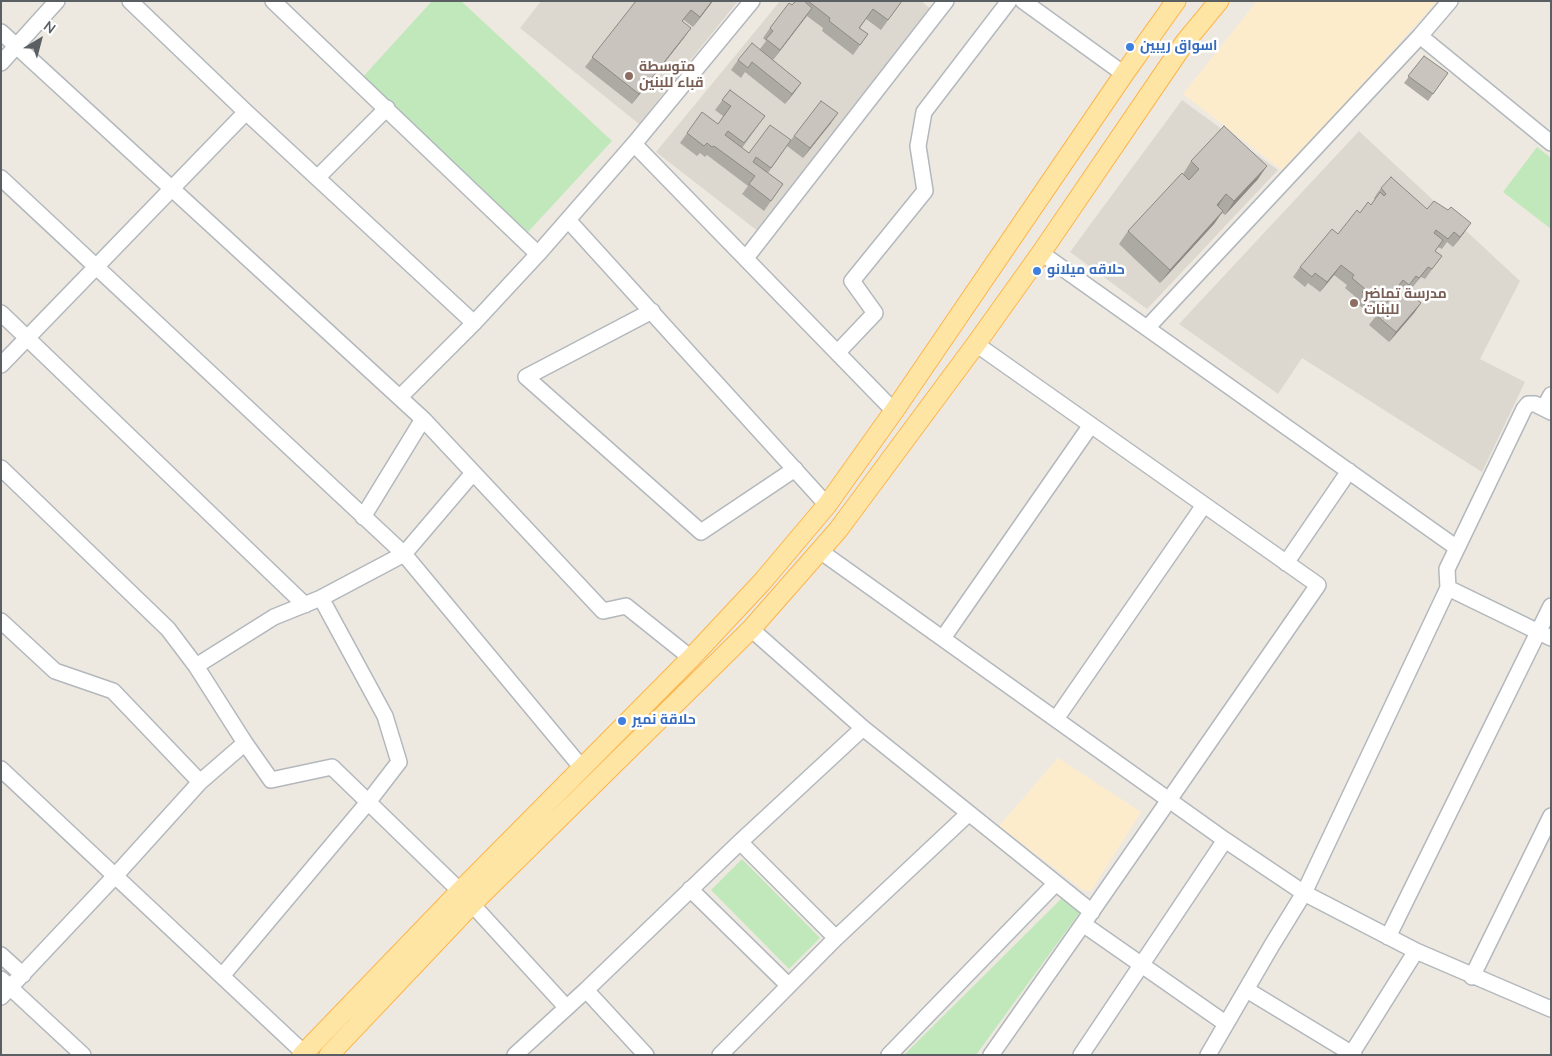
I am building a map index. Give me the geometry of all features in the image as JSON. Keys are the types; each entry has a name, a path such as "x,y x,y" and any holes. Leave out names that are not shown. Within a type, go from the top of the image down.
{"main road":[{"path":"329,1055 582,768 691,658 762,582 827,505 894,411 1176,1"},
{"path":"303,1054 751,629 820,551 838,530 976,344 1041,253 1185,42 1219,1"}],"street":[{"path":"1,64 57,1"},
{"path":"130,1 246,112 474,323"},
{"path":"273,1 538,254"},
{"path":"400,396 474,323 538,254 634,144 752,1"},
{"path":"746,258 946,1"},
{"path":"838,352 875,313 852,281 925,191 918,146 924,112 1009,1"},
{"path":"1023,1 1124,74"},
{"path":"1147,328 1420,36 1450,1"},
{"path":"1,32 400,396 603,611 626,606 691,658"},
{"path":"1420,36 1551,143"},
{"path":"317,178 386,108"},
{"path":"1,365 246,112"},
{"path":"634,144 894,411"},
{"path":"1,178 404,554 582,768"},
{"path":"568,220 827,505"},
{"path":"1041,253 1457,548"},
{"path":"652,312 526,377 701,532 795,469"},
{"path":"1,313 305,605"},
{"path":"976,344 1318,585 991,1055"},
{"path":"1208,1055 1225,1023 1247,990 1304,893 1448,588 1447,569 1524,409 1528,404 1535,404 1547,410 1551,395"},
{"path":"363,517 423,419"},
{"path":"943,638 1091,425"},
{"path":"1,468 168,629 196,666 271,780 332,766 466,898 566,1007"},
{"path":"1286,563 1349,471"},
{"path":"196,666 274,617 321,598 404,554 473,472"},
{"path":"1056,719 1204,505"},
{"path":"820,551 1225,840 1304,893 1388,938 1472,977 1551,1009"},
{"path":"1448,588 1544,635"},
{"path":"222,976 369,801 399,762 385,716 321,598"},
{"path":"1388,938 1544,635 1551,606"},
{"path":"1,621 55,671 113,691 200,782"},
{"path":"751,629 863,728 1056,883 1088,918 1140,966 1225,1023"},
{"path":"515,1055 863,728"},
{"path":"83,1055 4,987 23,975 200,782 245,743"},
{"path":"2,772 222,976 303,1054"},
{"path":"720,1055 836,938 968,814"},
{"path":"1472,977 1551,816"},
{"path":"1081,1055 1225,840"},
{"path":"740,842 836,938"},
{"path":"889,1055 1056,883"},
{"path":"690,889 788,985"},
{"path":"1247,990 1353,1054 1416,951"},
{"path":"1,955 23,975"},
{"path":"586,990 646,1055"}],"shaded area":[{"name":"متوسطة قباء للبنين","path":"541,1 738,1 639,124 520,28"},
{"path":"780,1 921,1 933,11 759,232 656,152"},
{"path":"1182,100 1278,170 1147,309 1070,252"},
{"name":"مدرسة تماضر للبنات","path":"1359,131 1520,281 1480,359 1525,382 1482,472 1302,358 1278,394 1179,324"}],"green space":[{"path":"432,1 461,1 612,141 528,232 361,79"},
{"path":"1537,147 1551,158 1551,229 1503,192"},
{"path":"742,859 820,938 789,969 711,890"},
{"path":"1062,898 1080,912 976,1055 904,1055"}],"sand":[{"path":"1257,1 1437,1 1335,115 1282,170 1183,94"},
{"path":"1058,758 1141,812 1091,891 1083,890 999,826"}],"building":[{"path":"636,1 712,1 700,17 691,10 682,21 691,28 639,94 592,57"},
{"path":"796,1 804,1 812,8 780,50 766,39 773,31 770,28 789,3 792,5"},
{"path":"808,1 902,1 888,20 873,9 859,28 868,34 860,45 829,21 830,18"},
{"path":"752,43 801,83 792,94 752,62 748,68 738,60"},
{"path":"1424,56 1448,73 1433,94 1408,76"},
{"path":"730,90 765,116 744,143 728,131 725,135 749,153 770,125 791,140 771,168 756,157 753,162 783,184 771,201 749,184 755,176 714,146 712,147 707,143 704,146 687,133 702,112 718,124 731,106 722,100"},
{"path":"821,101 838,113 810,148 794,136"},
{"path":"1224,126 1267,166 1234,201 1226,194 1217,205 1223,211 1170,270 1128,231 1182,173 1189,180 1199,169 1191,161"},
{"path":"1391,177 1427,209 1434,201 1448,210 1451,207 1471,223 1460,237 1454,232 1448,239 1436,230 1434,233 1443,240 1435,251 1442,256 1432,269 1428,267 1419,278 1416,276 1409,285 1403,280 1399,285 1421,303 1396,332 1376,315 1390,299 1386,296 1378,305 1362,292 1365,289 1352,278 1354,275 1341,265 1327,282 1315,273 1312,277 1300,267 1332,229 1338,234 1357,210 1360,213 1368,202 1371,205 1380,192 1384,196 1386,194 1381,188"}],"place":[{"name":"اسواق ريبين","path":"1130,47"},
{"name":"متوسطة قباء للبنين","path":"629,76"},
{"name":"حلاقه ميلانو","path":"1037,271"},
{"name":"مدرسة تماضر للبنات","path":"1354,303"},
{"name":"حلاقة نمير","path":"622,721"}]}
